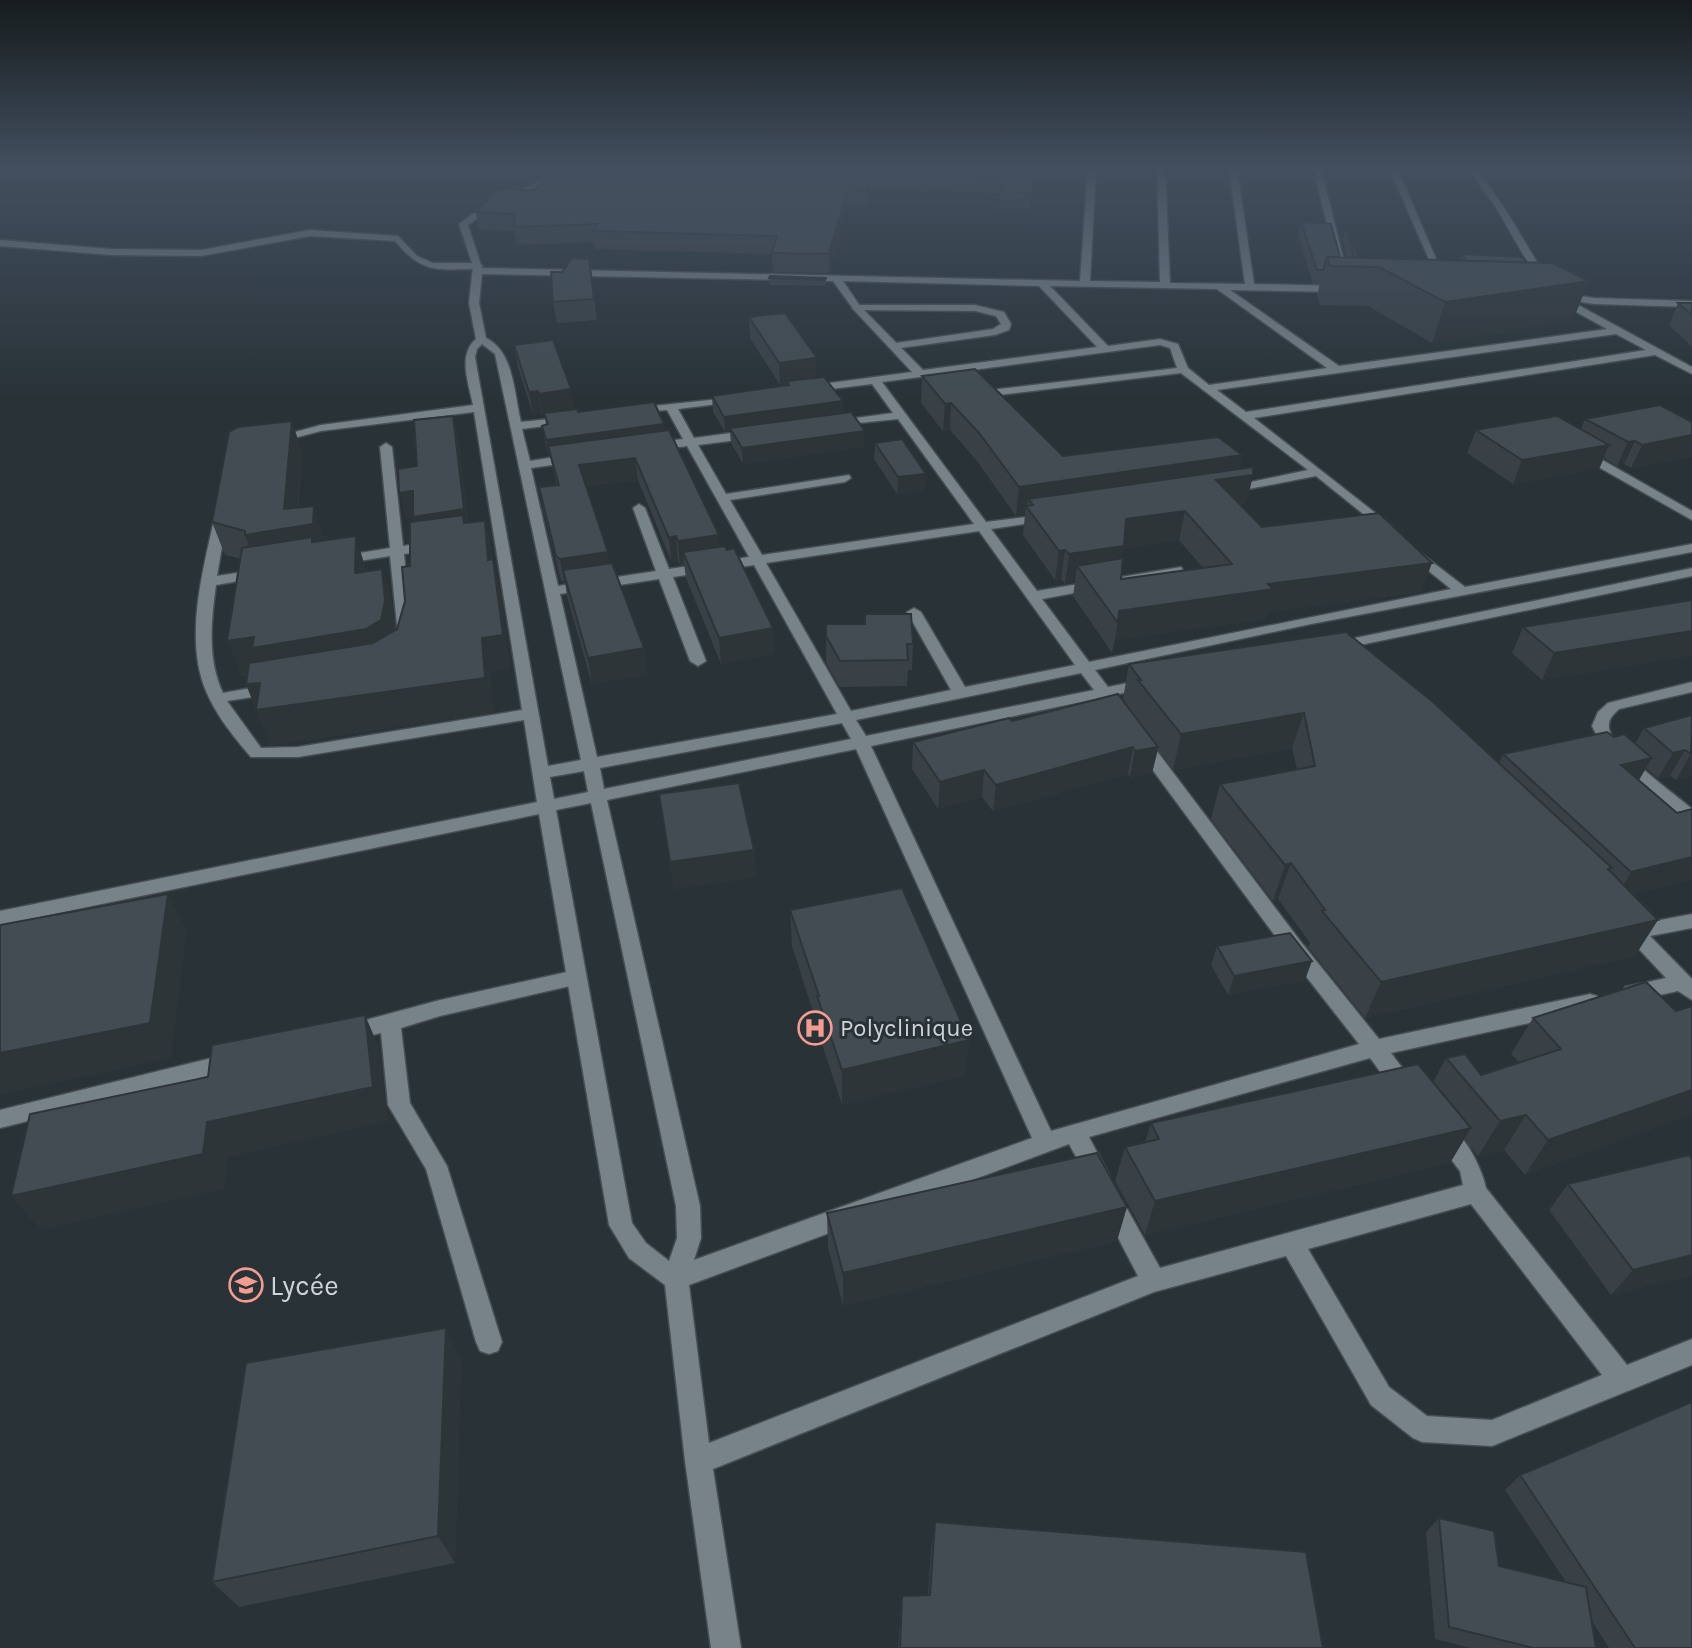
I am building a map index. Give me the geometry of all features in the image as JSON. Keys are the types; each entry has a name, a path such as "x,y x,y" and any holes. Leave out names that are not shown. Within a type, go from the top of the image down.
{"street":[{"path":"24,245 111,252 201,253 245,245"},
{"path":"403,245 415,258 430,266 478,269 1348,289 1337,245"},
{"path":"470,245 478,269 474,303 481,340"},
{"path":"1085,284 1087,245"},
{"path":"1163,245 1164,285"},
{"path":"1244,245 1250,286"},
{"path":"1427,245 1448,292"},
{"path":"1522,245 1548,289"},
{"path":"835,277 857,308 920,374"},
{"path":"1042,283 1104,348"},
{"path":"1219,286 1337,370"},
{"path":"1692,304 1594,301 1550,294 1692,372"},
{"path":"857,308 975,308 1000,314 1006,324 1005,328 995,332 893,346"},
{"path":"1208,388 1616,331"},
{"path":"481,340 470,352 494,537 531,714 621,1225 632,1246 648,1263 676,1278 1074,1132 1375,1048 1687,987"},
{"path":"481,340 494,346 500,354 688,1206 689,1238 676,1278 698,1461 726,1648"},
{"path":"969,382 1104,348 1160,342 1174,346 1184,370 1318,472 1462,592"},
{"path":"1244,416 1660,355 1692,358"},
{"path":"794,391 920,374 969,382 1184,370"},
{"path":"876,380 1085,668 1294,947 1470,1167 1476,1192 1622,1380"},
{"path":"969,382 991,404"},
{"path":"619,413 753,396"},
{"path":"671,407 862,744 1045,1142"},
{"path":"258,444 321,428 478,408"},
{"path":"822,425 901,415"},
{"path":"516,426 580,418"},
{"path":"640,449 770,432"},
{"path":"1567,444 1692,516"},
{"path":"386,447 394,552 405,635 403,646"},
{"path":"524,465 588,456"},
{"path":"1212,493 1247,482 1318,472"},
{"path":"722,498 845,478"},
{"path":"224,500 207,582 206,659 211,681 237,732 257,753 298,752 531,714"},
{"path":"639,508 698,662"},
{"path":"551,591 1064,515"},
{"path":"328,562 447,544"},
{"path":"541,773 846,717 1311,620 1692,548"},
{"path":"1033,596 1176,570"},
{"path":"207,582 274,571"},
{"path":"1331,647 1692,572"},
{"path":"914,612 960,694"},
{"path":"1311,620 1331,647 1358,665"},
{"path":"0,918 1167,680"},
{"path":"220,698 288,686"},
{"path":"1692,687 1614,706 1604,713 1600,723 1602,735 1611,748 1692,818"},
{"path":"1616,913 1687,987"},
{"path":"1636,932 1692,921"},
{"path":"323,1039 440,1008 576,978"},
{"path":"390,1023 399,1105 436,1166 489,1342"},
{"path":"0,1119 255,1056"},
{"path":"1074,1132 1154,1281"},
{"path":"698,1461 1154,1281 1476,1192"},
{"path":"1292,1244 1380,1396 1422,1429 1492,1433 1692,1352"}],"building":[{"path":"774,245 832,245 829,254 772,253"},
{"path":"1309,245 1337,245 1340,257 1327,257 1323,270 1317,270"},
{"path":"1351,245 1358,258 1354,257"},
{"path":"1462,254 1523,257 1527,262 1466,261"},
{"path":"1327,257 1552,263 1589,281 1445,302 1379,267 1330,266"},
{"path":"572,258 589,259 594,299 553,302 551,272 562,272"},
{"path":"770,276 826,278 769,278"},
{"path":"1678,303 1692,303 1692,315"},
{"path":"785,313 816,358 779,363 749,317"},
{"path":"553,340 571,389 539,394 538,391 529,392 514,345"},
{"path":"975,369 1063,456 1218,437 1242,455 1019,487 979,433 951,403 945,404 922,376"},
{"path":"824,377 843,401 724,417 712,396 789,385 787,381"},
{"path":"654,402 664,424 546,440 542,426 548,424 544,413 577,409 578,412"},
{"path":"1660,405 1692,422 1692,435 1642,445 1635,441 1628,442 1585,419"},
{"path":"851,412 865,431 742,448 730,428"},
{"path":"453,416 464,509 413,517 413,491 399,493 398,469 417,466 414,420"},
{"path":"1557,416 1609,445 1522,460 1476,430"},
{"path":"292,421 284,509 314,506 313,524 245,535 245,531 212,522 229,432 238,427"},
{"path":"669,430 719,535 678,541 676,536 669,538 635,458 579,465 608,552 560,559 556,556 539,487 559,485 548,446"},
{"path":"902,439 926,474 898,477 875,443"},
{"path":"1253,467 1253,475 1216,480 1262,527 1379,513 1432,563 1268,584 1273,589 1119,611 1118,623 1077,566 1123,558 1121,579 1232,564 1185,511 1126,519 1124,546 1069,554 1065,550 1059,551 1026,506 1033,505 1028,499"},
{"path":"463,515 464,523 485,521 488,560 493,559 503,635 482,638 485,678 256,710 260,683 246,684 249,663 373,643 397,629 405,601 402,567 410,566 410,522"},
{"path":"356,536 355,573 382,569 385,601 381,620 366,629 252,648 254,637 227,641 242,548 312,537 312,542"},
{"path":"725,546 727,550 734,548 773,628 719,638 683,552"},
{"path":"612,563 644,648 588,658 563,570"},
{"path":"1692,600 1692,631 1554,653 1523,627"},
{"path":"865,614 911,614 913,644 907,644 908,660 840,661 826,636 826,624 865,624"},
{"path":"1346,632 1433,702 1612,868 1608,869 1658,920 1381,982 1322,911 1325,910 1291,863 1285,865 1220,784 1315,766 1304,713 1181,734 1138,680 1141,680 1129,664"},
{"path":"1118,694 1158,747 1135,751 1133,747 996,785 984,770 940,782 913,742 1009,718 1012,721"},
{"path":"1692,715 1691,754 1685,750 1673,753 1644,728"},
{"path":"1607,732 1614,737 1624,734 1652,758 1621,765 1677,813 1692,809 1692,857 1631,872 1503,754"},
{"path":"739,783 754,850 670,862 659,794"},
{"path":"902,888 969,1040 842,1070 790,910"},
{"path":"168,894 150,1023 0,1053 0,925"},
{"path":"1290,933 1312,961 1234,976 1217,946"},
{"path":"1646,982 1676,1011 1692,1006 1692,1090 1548,1140 1526,1115 1500,1121 1446,1058 1465,1054 1481,1075 1561,1049 1533,1018"},
{"path":"365,1015 373,1087 207,1122 203,1154 11,1196 30,1114 208,1077 212,1045"},
{"path":"1418,1064 1471,1128 1155,1201 1125,1147 1159,1139 1151,1123"},
{"path":"1097,1153 1127,1207 843,1273 827,1213"},
{"path":"1689,1155 1692,1159 1692,1255 1633,1270 1568,1184"},
{"path":"446,1328 438,1536 212,1582 246,1363"},
{"path":"1692,1402 1692,1648 1635,1648 1520,1475"},
{"path":"1439,1518 1494,1531 1499,1566 1586,1587 1596,1648 1533,1648 1449,1627"},
{"path":"935,1522 1306,1552 1323,1648 900,1648 902,1596 930,1595"}],"place":[{"name":"Polyclinique","path":"815,1028"},
{"name":"Lycée","path":"246,1285"}]}
